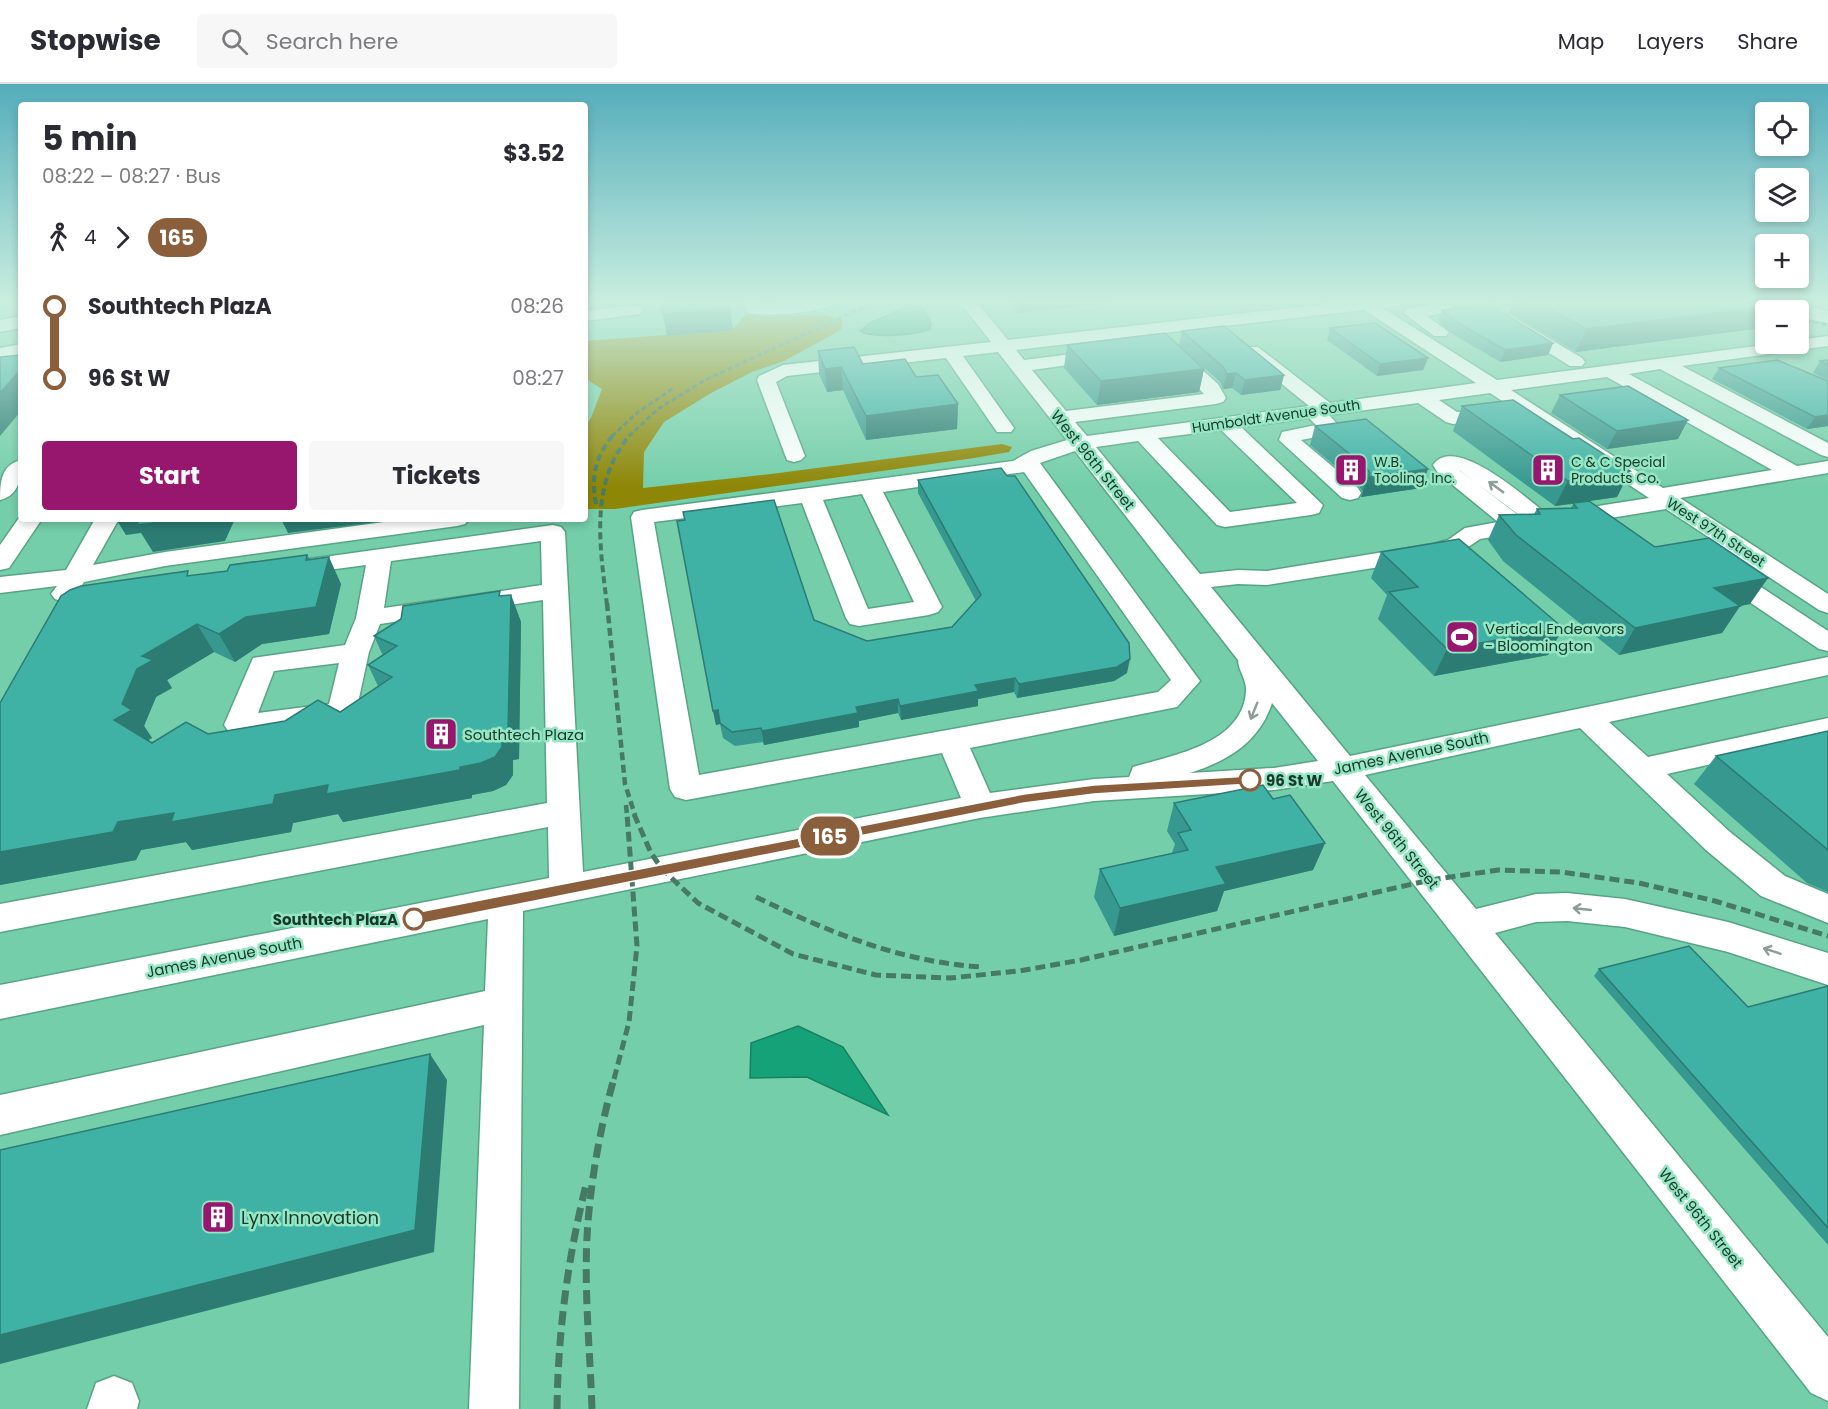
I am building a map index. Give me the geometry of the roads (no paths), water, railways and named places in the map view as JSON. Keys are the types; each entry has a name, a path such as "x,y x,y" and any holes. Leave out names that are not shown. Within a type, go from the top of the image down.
{"street":[{"path":"794,456 766,380 783,371 853,363"},
{"path":"907,363 914,374"},
{"path":"958,363 1004,428"},
{"name":"West 96th Street","path":"1016,363 1828,1376"},
{"path":"1018,366 1041,363"},
{"path":"1143,435 1225,520 1311,508 1312,505 1233,422 1211,388 1183,363"},
{"path":"1265,363 1319,410 1332,429 1292,435 1289,436 1289,440 1350,493"},
{"path":"1456,363 1491,386 1517,409"},
{"path":"1547,363 1557,371 1598,393"},
{"path":"1613,363 1794,473"},
{"name":"Humboldt Avenue South","path":"952,741 686,789 642,517 1019,466 1038,455 1080,443 1491,386 1557,371 1613,363"},
{"path":"1676,363 1828,451"},
{"path":"1776,363 1779,366"},
{"path":"1504,368 1557,371"},
{"path":"1421,396 1453,418 1517,409 1553,400"},
{"path":"1060,418 1216,398"},
{"name":"West 97th Street","path":"1517,409 1531,431 1563,433 1828,605"},
{"path":"1806,440 1828,436"},
{"path":"980,806 952,741 1167,700 1186,681 1028,461"},
{"path":"1517,526 1449,473 1444,465 1454,462 1468,466 1543,522"},
{"path":"1191,582 1238,577 1266,578 1436,551 1456,545 1473,533 1543,522 1828,467"},
{"path":"0,493 18,470"},
{"path":"810,495 859,618 929,606 870,487"},
{"path":"0,563 28,522"},
{"path":"62,598 105,522"},
{"path":"62,598 165,559 435,522"},
{"path":"0,585 62,598 553,532 567,888"},
{"path":"1738,547 1705,555 1828,643"},
{"path":"354,652 369,618 380,556"},
{"path":"369,618 555,591"},
{"path":"1094,790 1209,755 1228,744 1244,729 1257,704 1260,688 1249,655"},
{"name":"James Avenue South","path":"0,1002 980,806 1094,790 1274,778 1341,769 1828,666"},
{"path":"1586,717 1718,842 1773,886 1828,909"},
{"path":"1642,770 1828,728"},
{"path":"0,918 563,812"},
{"path":"494,1409 506,901"},
{"path":"1467,926 1536,908 1567,907 1625,914 1728,937 1828,969"},
{"path":"0,1115 504,1004"}],"railway":[{"path":"630,435 658,409 705,380 742,363"},
{"path":"613,435 638,412 675,387"},
{"path":"596,504 594,476 598,459 613,435"},
{"path":"607,605 600,516 608,474 617,454 630,435"},
{"path":"607,603 625,784 635,815"},
{"path":"626,805 627,815"},
{"path":"614,1079 629,1022 637,946 627,814"},
{"path":"634,814 651,853 662,869 698,903 793,954 876,975 950,978 1019,971 1081,960 1430,880 1498,870 1561,872 1639,883 1715,901 1828,936"},
{"path":"756,897 838,933 894,952 922,959 982,967"},
{"path":"592,1409 587,1292 588,1222 598,1149 614,1078"},
{"path":"557,1409 559,1351 565,1294 574,1237 587,1181"}],"place":[{"name":"W.B. Tooling, Inc.","path":"1351,470"},
{"name":"C & C Special Products Co.","path":"1548,470"},
{"name":"Vertical Endeavors - Bloomington","path":"1462,637"},
{"name":"Southtech Plaza","path":"441,734"},
{"name":"96 St W","path":"1250,780"},
{"name":"Southtech PlazA","path":"414,919"},
{"name":"Lynx Innovation","path":"218,1217"}]}
